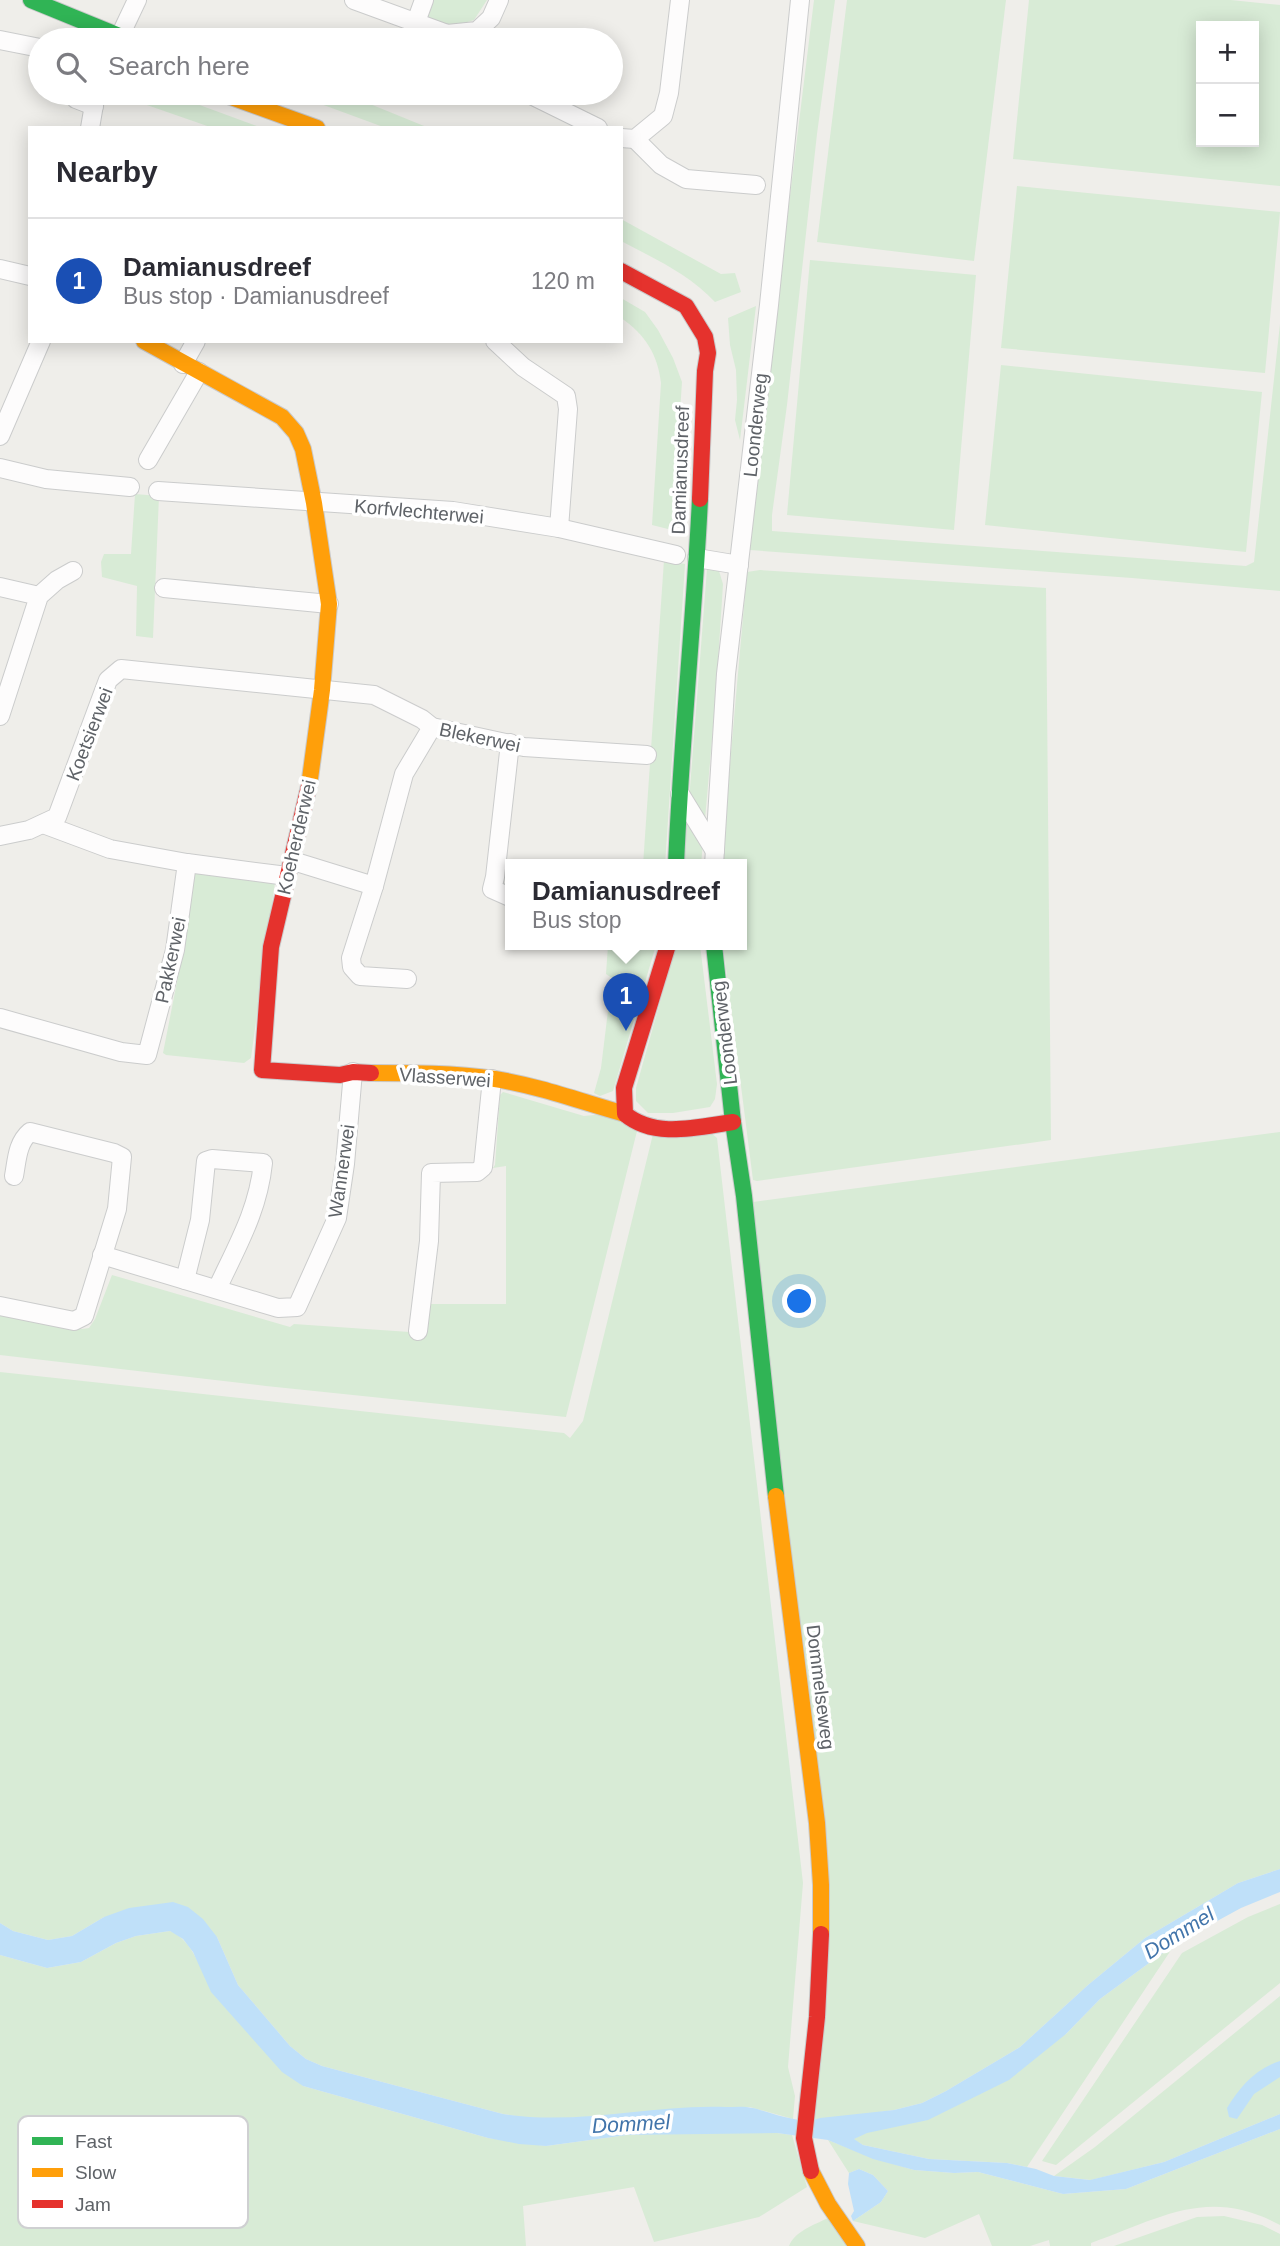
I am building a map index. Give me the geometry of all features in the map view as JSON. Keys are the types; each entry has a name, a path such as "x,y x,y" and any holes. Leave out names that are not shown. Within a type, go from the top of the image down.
{"street":[{"path":"31,0 101,28"},
{"path":"126,28 137,0"},
{"path":"354,0 430,28"},
{"path":"415,22 424,0"},
{"path":"480,28 491,18 499,0"},
{"path":"680,0 669,93 663,116 628,139 660,165 686,179 756,185"},
{"name":"Loonderweg","path":"715,858 726,674 769,305 800,0"},
{"path":"47,8 74,28"},
{"path":"0,40 28,46"},
{"path":"90,126 94,105"},
{"path":"253,105 311,126"},
{"path":"551,105 594,126"},
{"path":"0,269 28,276"},
{"name":"Damianusdreef","path":"623,272 686,306 705,337 708,353 676,859"},
{"name":"Damianusdreef","path":"657,292 705,371"},
{"path":"0,436 40,343"},
{"name":"Koeherderwei","path":"147,343 282,417 296,433 303,449 314,503 329,604 322,690 310,784 271,947 262,1070"},
{"path":"148,460 191,368 196,343"},
{"path":"497,343 523,366 566,396 568,409 559,528"},
{"path":"0,468 46,479 130,487"},
{"name":"Korfvlechterwei","path":"158,491 453,512 559,528 676,555"},
{"path":"697,558 740,565"},
{"path":"0,716 39,596 57,580 74,571"},
{"path":"0,587 39,596"},
{"path":"164,588 329,604"},
{"name":"Koetsierwei","path":"43,824 57,817 107,680 121,669 322,690"},
{"name":"Blekerwei","path":"322,690 374,695 422,719 432,727 524,747 647,755"},
{"path":"407,979 360,976 352,967 351,958 374,886 404,774 432,727"},
{"path":"505,895 492,890 510,743"},
{"name":"Loonderweg","path":"679,792 715,858"},
{"path":"0,836 43,824 110,849 187,863 290,869 374,886"},
{"name":"Pakkerwei","path":"0,1018 100,1047 147,1055 175,950 187,863"},
{"path":"666,950 624,1088 625,1114 639,1124 649,1127 733,1122"},
{"name":"Loonderweg","path":"715,950 733,1122"},
{"name":"Vlasserwei","path":"262,1070 492,1079 540,1088 625,1114"},
{"name":"Wannerwei","path":"102,1255 278,1308 297,1307 337,1218 353,1072"},
{"path":"418,1331 429,1241 431,1173 477,1172 483,1167 492,1079"},
{"name":"Dommelseweg","path":"733,1122 744,1196 773,1474 817,1824 821,1932 817,2017 804,2138 811,2170 828,2204 857,2246"},
{"path":"0,1306 74,1321 84,1316 117,1209 122,1157 30,1132 23,1137 19,1148 14,1176"},
{"path":"185,1280 200,1220 206,1161 212,1159 263,1163 254,1210 216,1289"}],"green space":[{"path":"431,0 487,0 474,20 442,25 426,15"},
{"path":"814,0 835,0 772,531 1246,566 1254,562 1280,324 1280,591 750,550 747,546"},
{"path":"847,0 1006,0 974,261 817,242"},
{"path":"1029,0 1231,0 1280,5 1280,186 1013,159"},
{"path":"147,105 200,105 257,126 207,126"},
{"path":"324,105 372,105 424,126 381,126"},
{"path":"1017,186 1280,212 1265,373 1001,348"},
{"path":"623,220 721,274 735,273 741,292 715,302 683,275 623,242"},
{"path":"810,260 976,275 954,530 787,515"},
{"path":"623,299 645,312 658,330 682,382 672,530 652,525 661,383 653,354 637,331 623,320"},
{"path":"756,306 740,440 735,420 736,370 730,345 728,318"},
{"path":"1001,365 1262,392 1246,552 985,525"},
{"path":"135,494 159,496 153,638 136,636 137,586 102,577 101,562 104,554 131,554"},
{"path":"664,560 685,564 665,859 643,859"},
{"path":"707,569 719,571 723,584 716,694 702,859 684,859"},
{"path":"760,570 1046,588 1051,1140 753,1180 724,950 747,950 747,859 722,859 747,572"},
{"path":"193,871 275,882 251,1058 244,1063 163,1053 183,951"},
{"path":"608,950 655,950 613,1091 600,1096 594,1093 601,1068 612,978 606,974"},
{"path":"675,950 701,950 717,1084 715,1099 710,1107 673,1113 648,1113 636,1101 636,1088"},
{"path":"503,1092 584,1116 605,1114 637,1131 566,1417 0,1355 0,1315 89,1328 112,1275 290,1327 294,1324 424,1333 429,1304 506,1304 506,1166 493,1168 500,1095"},
{"path":"710,1132 717,1138 803,1883 788,2067 795,2096 793,2119 750,2107 553,2119 503,2114 322,2066 306,2059 290,2046 238,1985 217,1937 104,1917 72,1936 48,1940 13,1931 0,1923 0,1372 564,1433 570,1438 583,1421 653,1134"},
{"path":"1280,1132 1280,1869 1238,1883 1145,1938 1020,2047 946,2091 922,2103 894,2110 815,2121 826,1888 753,1202"},
{"path":"1280,1904 1280,1983 1056,2165 1042,2161 1182,1953 1248,1917"},
{"path":"170,1931 185,1942 202,1969 303,2086 488,2138 546,2146 627,2135 705,2132 792,2135 807,2187 759,2217 654,2242 634,2187 523,2206 526,2246 0,2246 0,1955 47,1968 81,1962 116,1943 136,1936"},
{"path":"1175,1944 1027,2167 1007,2163 929,2159 863,2145 853,2139 1066,2034 1100,1999"},
{"path":"1280,1996 1280,2114 1164,2162 1091,2180 1054,2176 1095,2147"},
{"path":"1280,2129 1280,2225 1230,2208 1207,2207 1163,2216 1091,2243 1091,2246 1050,2246 1049,2240 1030,2246 992,2246 979,2214 925,2238 853,2221 881,2202 888,2191 873,2175 859,2169 849,2173 828,2140 873,2158 914,2170 978,2172 1063,2194 1126,2189"},
{"path":"1224,2216 1262,2225 1280,2234 1280,2246 1114,2246 1197,2217"},
{"path":"828,2218 849,2246 789,2246 800,2232"}],"water":[{"name":"Dommel","path":"1280,1869 1280,1892 1241,1908 1175,1944 1100,1999 1066,2034 1009,2080 928,2120 867,2133 854,2139 863,2145 929,2159 1007,2163 1054,2176 1090,2180 1164,2162 1280,2114 1280,2129 1126,2189 1063,2194 978,2172 914,2170 873,2159 828,2140 777,2133 627,2135 546,2146 488,2138 303,2086 282,2072 211,1992 193,1952 183,1939 170,1931 136,1936 116,1943 81,1962 47,1968 0,1955 0,1923 13,1931 48,1940 72,1936 104,1917 129,1908 173,1902 188,1907 203,1919 217,1937 238,1985 290,2046 306,2059 322,2066 503,2114 559,2118 698,2107 743,2107 796,2119 813,2120 894,2110 922,2103 946,2091 1020,2047 1145,1938 1238,1883"},
{"path":"1280,2061 1280,2077 1254,2094 1237,2119 1229,2117 1227,2108 1243,2086 1263,2069"},
{"path":"859,2169 873,2175 888,2191 881,2202 853,2221 849,2173"}],"traffic: fast":[{"path":"31,0 100,28"},
{"path":"676,859 700,499"},
{"path":"715,950 776,1496"}],"traffic: slow":[{"path":"253,105 311,126"},
{"path":"148,343 282,417 296,433 303,449 329,604 322,690 309,786"},
{"path":"371,1073 449,1074 495,1079 544,1090 625,1114"},
{"path":"776,1496 817,1823 821,1934"},
{"path":"811,2171 828,2204 857,2246"}],"traffic: jam":[{"path":"623,272 686,306 705,337 708,353 700,499"},
{"path":"309,786 271,947 262,1070 340,1075 353,1072 371,1073"},
{"path":"666,950 624,1088 625,1114 637,1122 663,1129 733,1122"},
{"path":"811,2171 804,2138 817,2017 821,1934"}],"place":[{"name":"Damianusdreef","path":"626,1031"}]}
